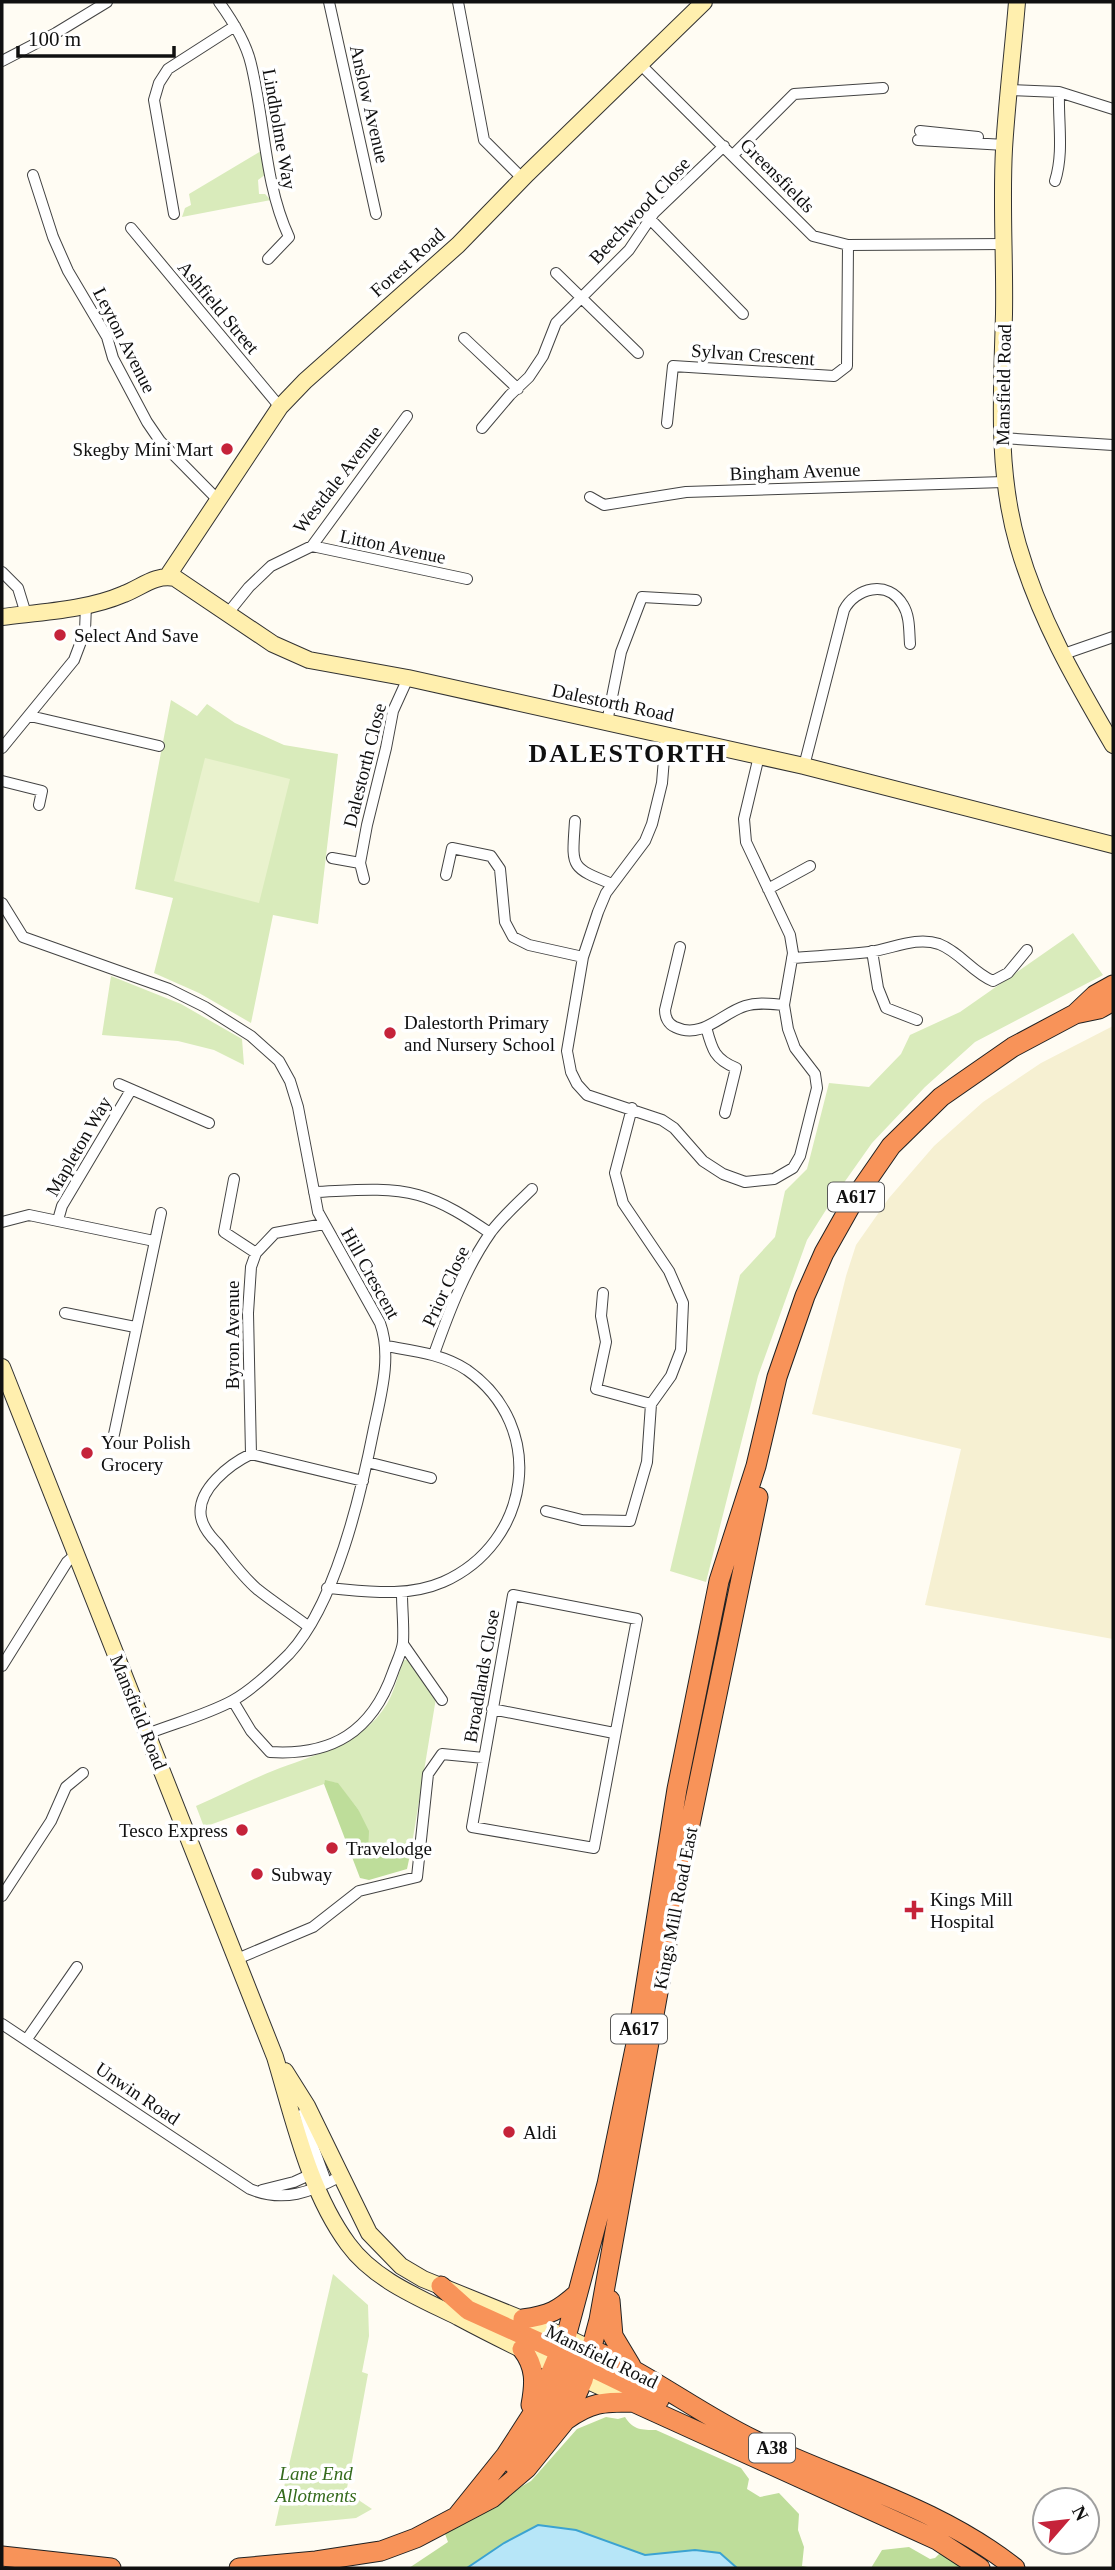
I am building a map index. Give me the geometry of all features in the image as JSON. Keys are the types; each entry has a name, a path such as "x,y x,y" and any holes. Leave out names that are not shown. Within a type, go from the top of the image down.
{"highway":[{"name":"Kings Mill Road East","path":"574,2358 578,2293 607,2184 638,2034 677,1789 719,1581 757,1466 777,1377 805,1296 824,1253 855,1198 891,1146 941,1097 1013,1047 1075,1014 1095,995 1113,985"},
{"name":"Kings Mill Road East","path":"1075,1014 1099,1009 1113,1001"},
{"name":"Kings Mill Road East","path":"574,2358 607,2276 624,2195 677,1887 758,1494 757,1466"},
{"path":"457,2516 483,2483 512,2465 542,2427 574,2358 608,2222 624,2195"},
{"path":"607,2276 614,2336 632,2367"},
{"path":"441,2286 468,2310 675,2408 707,2436"},
{"path":"523,2319 549,2315 578,2293"},
{"path":"522,2349 530,2361 535,2380 529,2420"},
{"name":"Mansfield Road","path":"574,2358 632,2367 750,2438 921,2510 965,2532 1015,2568"},
{"name":"A617","path":"483,2483 506,2455 574,2358"},
{"name":"A617","path":"565,2421 574,2358"},
{"path":"239,2568 316,2561 381,2551 416,2538 492,2498 527,2468 565,2421 581,2409 595,2403 633,2402"},
{"name":"Mansfield Road","path":"633,2402 937,2540 981,2568"},
{"path":"2,2556 111,2568"}],"main road":[{"name":"Forest Road","path":"167,577 280,407 458,245 522,178 705,2"},
{"name":"Mansfield Road","path":"1017,2 1005,142 1001,438 1004,482 1024,565 1035,597 1061,655 1113,745"},
{"path":"2,617 86,605 123,595 151,580 167,577"},
{"name":"Dalestorth Road","path":"167,577 175,578 197,591 273,644 309,660 408,678 666,734 804,766 1113,845"},
{"name":"Mansfield Road","path":"2,1367 275,2057 326,2174 355,2207 378,2245 401,2266 441,2286 523,2319 633,2402"},
{"name":"Mansfield Road","path":"275,2057 299,2091 326,2174 337,2228 351,2248 394,2285 522,2349 574,2358"}],"street":[{"path":"2,61 107,2"},
{"name":"Lindholme Way","path":"219,2 235,26 250,61 277,211 289,237 268,259"},
{"name":"Anslow Avenue","path":"329,2 376,214"},
{"path":"458,2 484,140 522,178"},
{"path":"174,214 154,100 159,83 169,69 235,26"},
{"name":"Greensfields","path":"639,63 813,236 848,245 1005,244"},
{"path":"733,155 794,94 883,88"},
{"path":"1010,90 1059,93 1113,109"},
{"path":"1055,181 1061,161 1059,93"},
{"path":"919,135 1005,142"},
{"name":"Beechwood Close","path":"482,428 529,377 543,356 556,323 629,250 650,219 724,146"},
{"name":"Leyton Avenue","path":"33,175 52,237 68,271 107,337 113,358 146,422 160,441 218,500"},
{"path":"650,219 743,314"},
{"name":"Ashfield Street","path":"131,228 280,407"},
{"name":"Sylvan Crescent","path":"667,422 673,366 834,376 847,366 848,245"},
{"path":"556,273 638,354"},
{"path":"464,338 517,389"},
{"name":"Westdale Avenue","path":"228,613 248,587 271,566 312,546 407,416"},
{"path":"1001,438 1113,445"},
{"name":"Bingham Avenue","path":"590,497 604,505 686,492 1004,482"},
{"name":"Litton Avenue","path":"312,546 467,579"},
{"path":"2,572 18,588 26,614"},
{"path":"804,766 844,610 850,598 873,589 894,595 906,610 910,644"},
{"path":"607,722 621,652 642,597 696,600"},
{"path":"2,748 74,660 85,631 86,605"},
{"path":"1061,655 1113,636"},
{"name":"Dalestorth Close","path":"364,879 360,863 393,711 408,678"},
{"path":"30,716 159,746"},
{"path":"666,734 662,783 652,824 645,841 612,884 598,912 583,957 566,1051 571,1072 587,1095 662,1120 674,1128 703,1161 723,1174 745,1182 774,1179 793,1168 800,1156 817,1088 815,1074 795,1048 783,1004 792,958 790,935 746,842 744,819 759,756"},
{"path":"2,781 42,791 39,805"},
{"path":"575,821 573,854 577,867 581,872 612,884"},
{"path":"446,875 452,848 491,856 500,869 505,922 513,937 529,945 583,957"},
{"path":"332,858 360,863"},
{"path":"768,889 810,866"},
{"name":"Hill Crescent","path":"2,903 23,937 169,989 205,1007 263,1045 279,1061 290,1081 298,1107 318,1212 380,1323 386,1346 381,1394 363,1481 347,1536 309,1627 290,1653 233,1701 148,1734"},
{"path":"792,958 872,951 920,941 939,944 961,957 983,977 993,981 1008,973 1027,950"},
{"path":"680,947 665,1016 672,1026 681,1030 706,1027 746,1005 783,1004"},
{"path":"872,951 878,988 886,1008 917,1020"},
{"path":"706,1027 715,1053 722,1062 736,1068 725,1112"},
{"name":"Mapleton Way","path":"118,1084 209,1123"},
{"name":"Mapleton Way","path":"58,1220 62,1206 131,1090"},
{"path":"546,1511 582,1520 630,1521 647,1462 651,1404 671,1376 681,1350 683,1303 669,1271 635,1224 619,1193 615,1173 632,1108"},
{"path":"234,1180 224,1232 256,1253 275,1233 324,1224"},
{"name":"Prior Close","path":"434,1354 453,1301 490,1233 532,1189"},
{"name":"Prior Close","path":"314,1192 367,1190 418,1195 456,1211 490,1233"},
{"path":"113,1438 161,1213"},
{"path":"2,1222 29,1215 154,1241"},
{"name":"Byron Avenue","path":"251,1454 247,1313 251,1267 256,1253"},
{"path":"603,1293 601,1316 606,1342 596,1389 651,1404"},
{"path":"65,1313 135,1328"},
{"path":"327,1588 402,1594 443,1583 469,1567 496,1542 512,1514 519,1480 519,1452 512,1423 494,1394 467,1370 434,1354 386,1346"},
{"path":"309,1627 256,1588 207,1531 201,1516 202,1503 222,1471 251,1454 363,1481"},
{"path":"367,1462 431,1478"},
{"path":"2,1666 67,1562 75,1555"},
{"path":"233,1701 251,1731 270,1752 298,1754 350,1735 368,1720 386,1691 402,1644 402,1594"},
{"name":"Broadlands Close","path":"513,1595 637,1619 614,1733 594,1848 472,1828 513,1595"},
{"path":"402,1644 442,1700"},
{"path":"492,1709 614,1733"},
{"path":"237,1959 313,1927 359,1891 417,1877 428,1774 442,1754 484,1758"},
{"path":"2,1896 51,1821 66,1787 83,1773"},
{"path":"27,2039 77,1967"},
{"name":"Unwin Road","path":"2,2024 256,2191 277,2196 296,2196 326,2174"},
{"path":"256,2191 326,2174"}],"shaded area":[{"path":"1113,1026 1113,1639 925,1605 961,1449 812,1414 856,1245 889,1198 934,1146 983,1102 1041,1063"}],"green space":[{"path":"261,151 266,174 258,180 259,194 265,194 271,200 182,217 185,208 191,205 189,194"},
{"path":"171,700 197,716 207,704 235,723 284,745 338,754 318,924 273,915 251,1023 199,993 154,973 173,898 135,889"},
{"path":"205,758 290,779 259,903 174,881"},
{"path":"1073,933 1103,975 975,1042 925,1087 872,1143 836,1194 807,1240 758,1376 706,1582 670,1571 740,1275 775,1237 785,1191 807,1169 829,1083 869,1087 901,1054 910,1035 960,1012"},
{"path":"111,976 181,1004 242,1039 244,1065 214,1050 178,1041 102,1035"},
{"path":"403,1660 409,1660 436,1698 411,1850 397,1850 393,1854 368,1853 358,1809 337,1783 325,1781 324,1784 204,1827 196,1806 269,1772 343,1743 371,1724 391,1696"},
{"path":"325,1780 338,1783 358,1809 369,1831 368,1853 411,1850 407,1869 369,1880 360,1878 324,1784"},
{"name":"Lane End Allotments","path":"333,2274 368,2305 369,2336 362,2372 368,2374 347,2488 372,2509 356,2518 275,2526"},
{"path":"606,2417 625,2417 635,2427 656,2430 741,2468 749,2479 747,2489 760,2497 779,2493 799,2514 798,2530 804,2547 802,2566 814,2568 737,2568 720,2553 695,2550 645,2555 576,2530 538,2525 504,2543 467,2568 409,2568 448,2542 444,2531 531,2481 577,2429"},
{"path":"909,2547 930,2559 941,2552 969,2568 871,2568 882,2550"}],"water":[{"path":"538,2525 576,2530 645,2555 695,2550 720,2553 737,2568 467,2568 504,2543"}],"place":[{"name":"Skegby Mini Mart","path":"227,449"},
{"name":"Select And Save","path":"60,635"},
{"name":"Dalestorth Primary and Nursery School","path":"390,1033"},
{"name":"Your Polish Grocery","path":"87,1453"},
{"name":"Tesco Express","path":"242,1830"},
{"name":"Travelodge","path":"332,1848"},
{"name":"Subway","path":"257,1874"},
{"name":"Kings Mill Hospital","path":"914,1910"},
{"name":"Aldi","path":"509,2132"}],"district":[{"name":"DALESTORTH","path":"628,753"}]}
